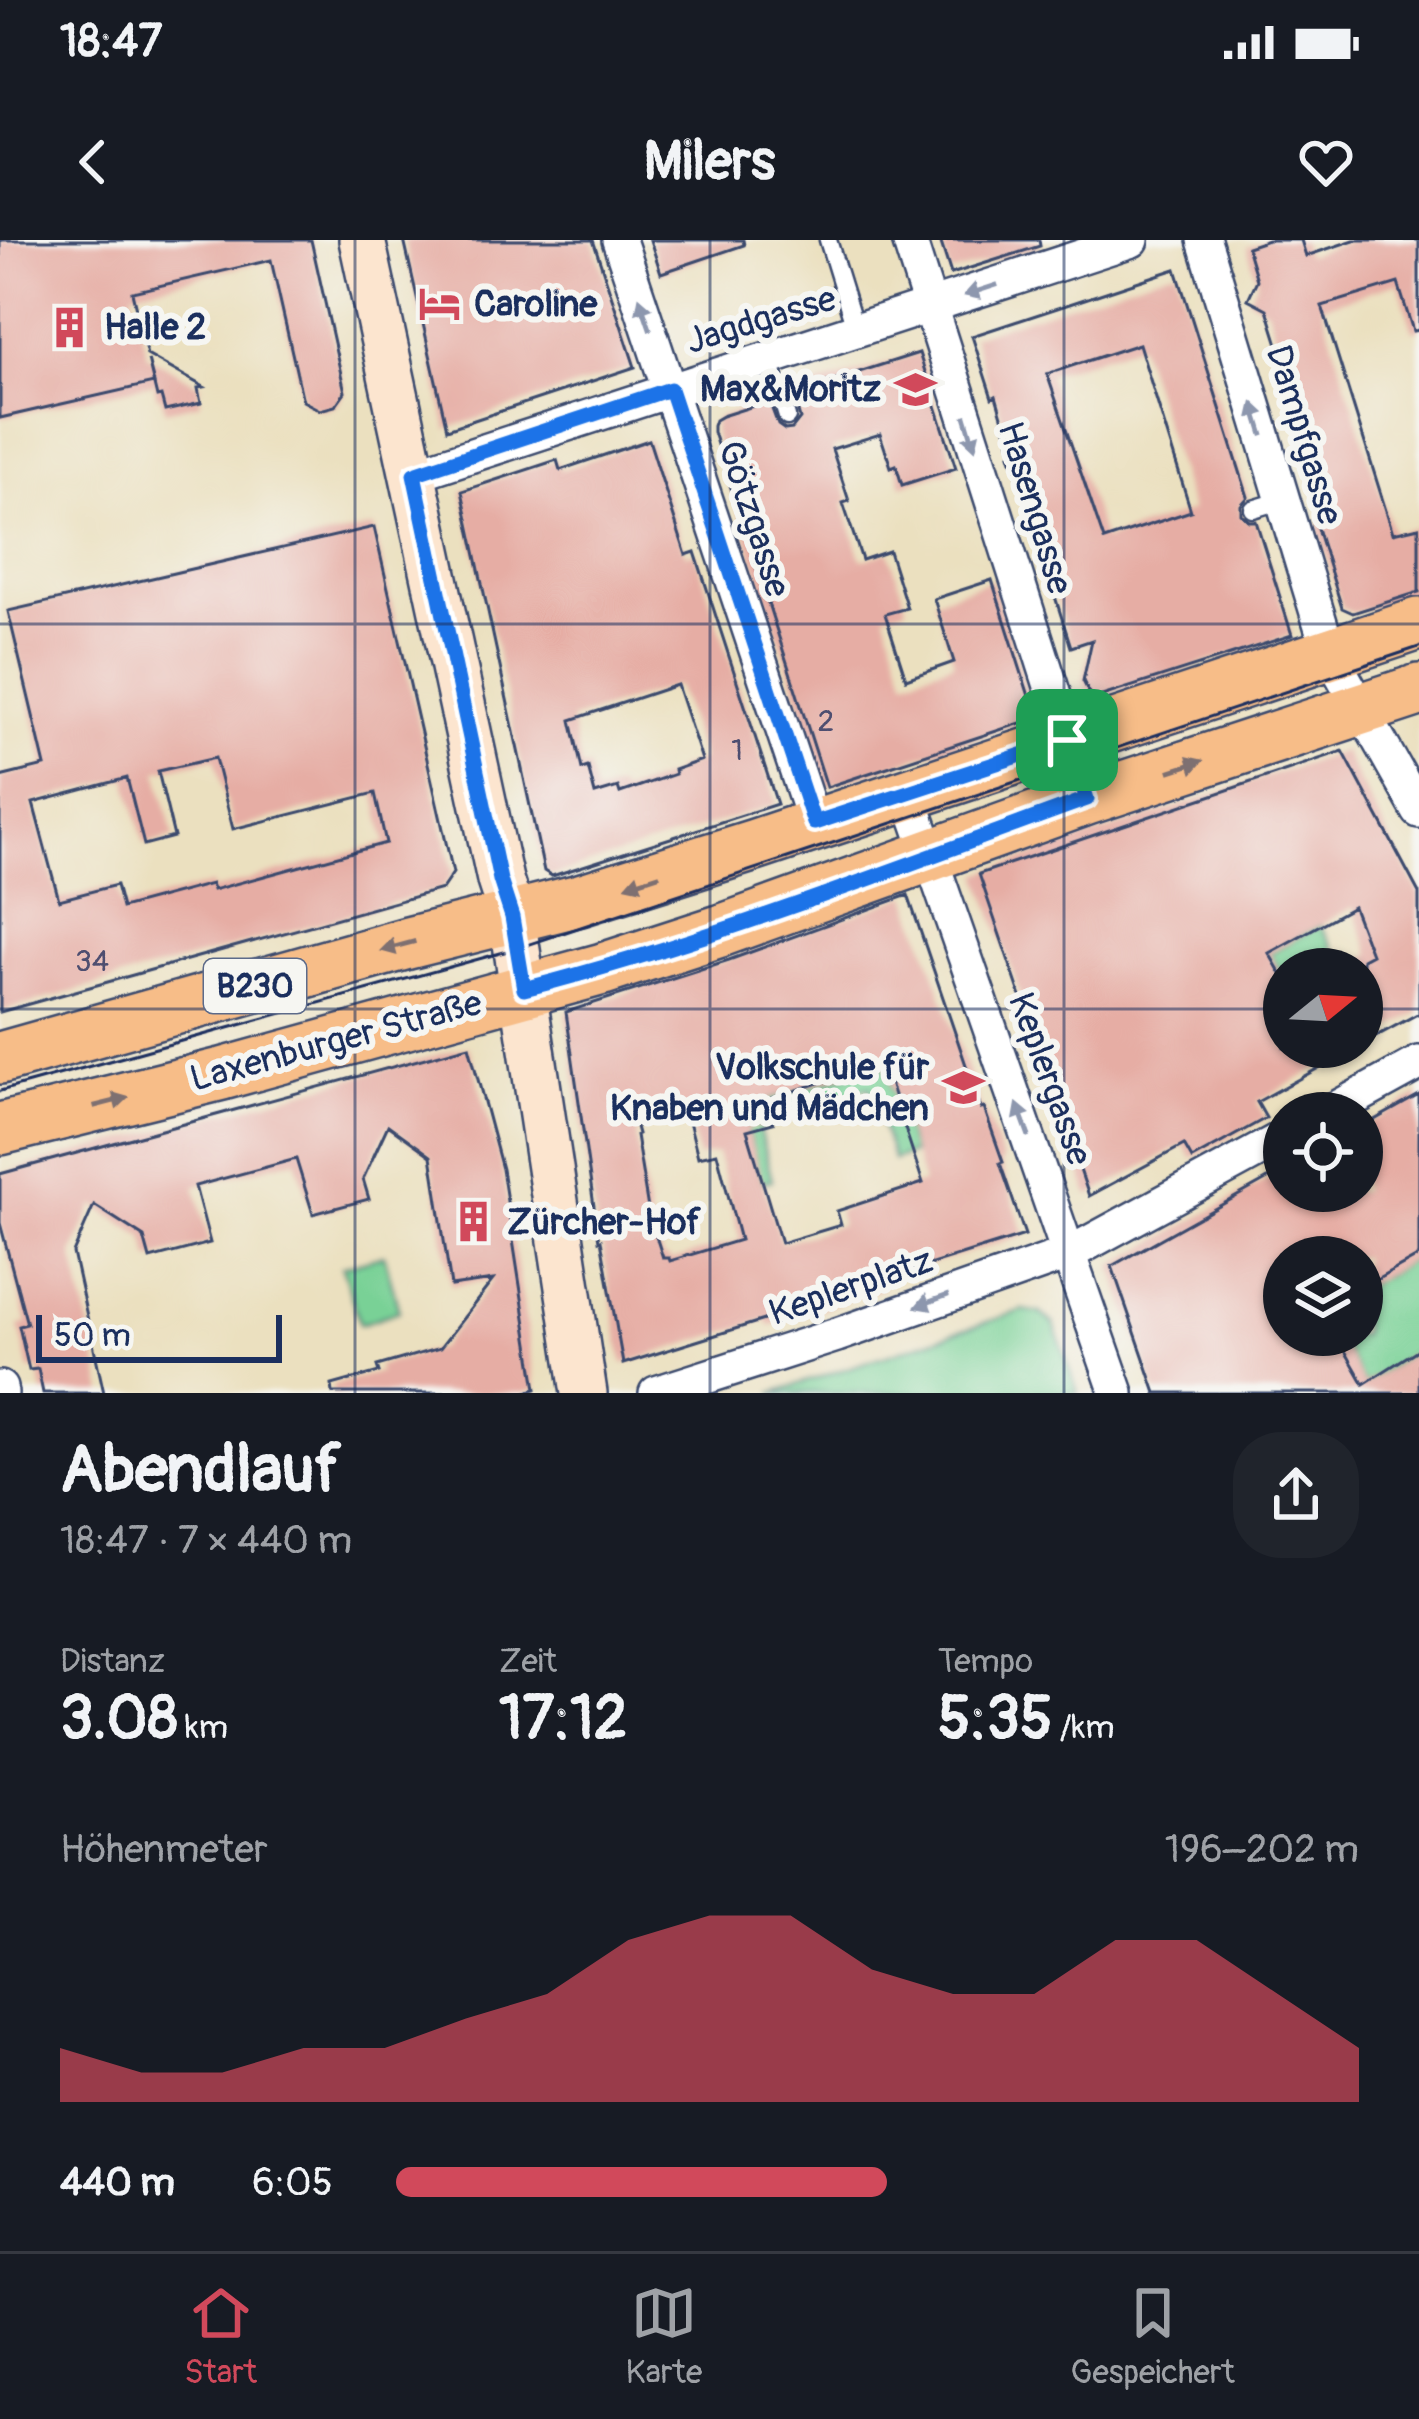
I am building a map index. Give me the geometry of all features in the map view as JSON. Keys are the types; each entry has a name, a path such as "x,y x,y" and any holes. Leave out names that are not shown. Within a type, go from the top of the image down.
{"main road":[{"path":"362,240 500,880 512,917 584,1393"},
{"name":"Laxenburger Straße","path":"0,1058 408,943 580,900 1419,624"},
{"name":"Laxenburger Straße","path":"0,1130 603,969 720,932 1087,799 1419,690"}],"street":[{"name":"Götzgasse","path":"619,240 814,823"},
{"name":"Hasengasse","path":"909,240 1087,799"},
{"name":"Jagdgasse","path":"414,474 1132,240"},
{"name":"Dampfgasse","path":"1204,240 1268,504 1329,652 1419,811"},
{"name":"Keplergasse","path":"908,793 1117,1393"},
{"path":"1367,1092 1419,1064"},
{"name":"Keplerplatz","path":"656,1393 1070,1253 1263,1148"}],"lane":[{"path":"828,240 856,331"},
{"path":"769,358 788,416"}],"green space":[{"path":"1320,925 1333,947 1333,948 1279,948"},
{"path":"884,1064 913,1153 893,1160 869,1087 788,1114 789,1120 759,1129 772,1180 762,1182 741,1110 772,1123 767,1100"},
{"path":"384,1255 399,1311 360,1324 342,1267"},
{"path":"1419,1256 1419,1349 1364,1384 1348,1356 1383,1356 1383,1277"},
{"path":"1023,1310 1040,1313 1054,1324 1078,1393 772,1393"}],"building":[{"name":"Halle 2","path":"0,240 311,240 345,392 335,406 320,410 303,401 271,260 132,292 147,355 204,387 198,388 201,403 165,411 154,383 0,418"},
{"path":"404,240 593,240 635,367 447,429"},
{"path":"650,240 743,240 744,245 661,273"},
{"path":"940,240 1039,240 1040,246 951,274"},
{"path":"1268,240 1301,240 1306,256 1354,240 1419,240 1419,330 1413,331 1398,283 1322,306 1393,533 1419,527 1419,592 1353,613 1342,608 1316,525 1333,520 1267,309 1248,299 1257,280 1247,247"},
{"path":"1176,269 1248,497 1241,514 1256,521 1292,635 1099,697 1090,695 1083,681 1092,640 1071,647 996,396 992,398 972,336","holes":["1139,344 1191,511 1104,540 1047,374"]},
{"path":"919,353 956,468 902,485 880,434 832,449 849,501 843,503 862,560 889,551 907,608 885,614 906,679 954,662 934,599 992,580 1036,718 827,787 713,426 722,416 769,401 778,425 792,429 800,419 793,393"},
{"path":"649,440 686,555 695,552 777,804 552,876 544,871 462,491 557,460 560,470","holes":["677,685 702,760 620,793 618,787 595,794 588,767 582,769 571,720"]},
{"path":"374,527 453,873 442,889 0,1012 0,777 45,766 8,611","holes":["215,758 233,829 375,793 386,843 213,890 211,884 122,908 116,885 59,900 33,803 127,778 144,845 174,837 158,771"]},
{"path":"1343,751 1419,893 1419,1013 1383,1033 1383,948 1369,948 1353,907 1278,948 1263,948 1263,1068 1319,1068 1275,1092 1263,1092 1257,1102 1263,1120 1192,1159 1184,1145 1089,1196 979,874"},
{"path":"908,895 1025,1235 881,1280 884,1288 769,1326 767,1319 623,1364 599,1241 566,1012","holes":["883,1062 923,1183 837,1211 841,1225 781,1243 747,1130 773,1123 767,1100","686,1109 698,1157 717,1153 740,1240 670,1261 663,1258 649,1215 633,1116"]},
{"path":"469,1046 502,1169 536,1389 523,1393 333,1393 332,1385 379,1372 377,1366 440,1348 493,1280 451,1286 431,1156 388,1125 363,1179 369,1199 313,1214 296,1159 195,1186 210,1243 150,1259 144,1237 94,1205 73,1253 104,1393 43,1393 38,1369 29,1370 19,1326 27,1324 0,1223 0,1174"},
{"path":"1419,1095 1419,1256 1383,1276 1383,1236 1263,1236 1263,1356 1348,1356 1364,1384 1419,1349 1419,1393 1156,1393 1112,1266 1263,1182 1263,1212 1383,1212 1383,1115"}],"tram line":[{"path":"0,1091 515,949 1419,647"}],"place":[{"name":"Caroline","path":"440,304"},
{"name":"Halle 2","path":"70,327"},
{"name":"Max&Moritz","path":"915,389"},
{"name":"Volkschule für Knaben und Mädchen","path":"963,1088"},
{"name":"Zürcher-Hof","path":"473,1222"}],"route":[{"path":"670,389 814,823 1067,740 1087,799 720,932 524,989 414,474 670,389"}]}
